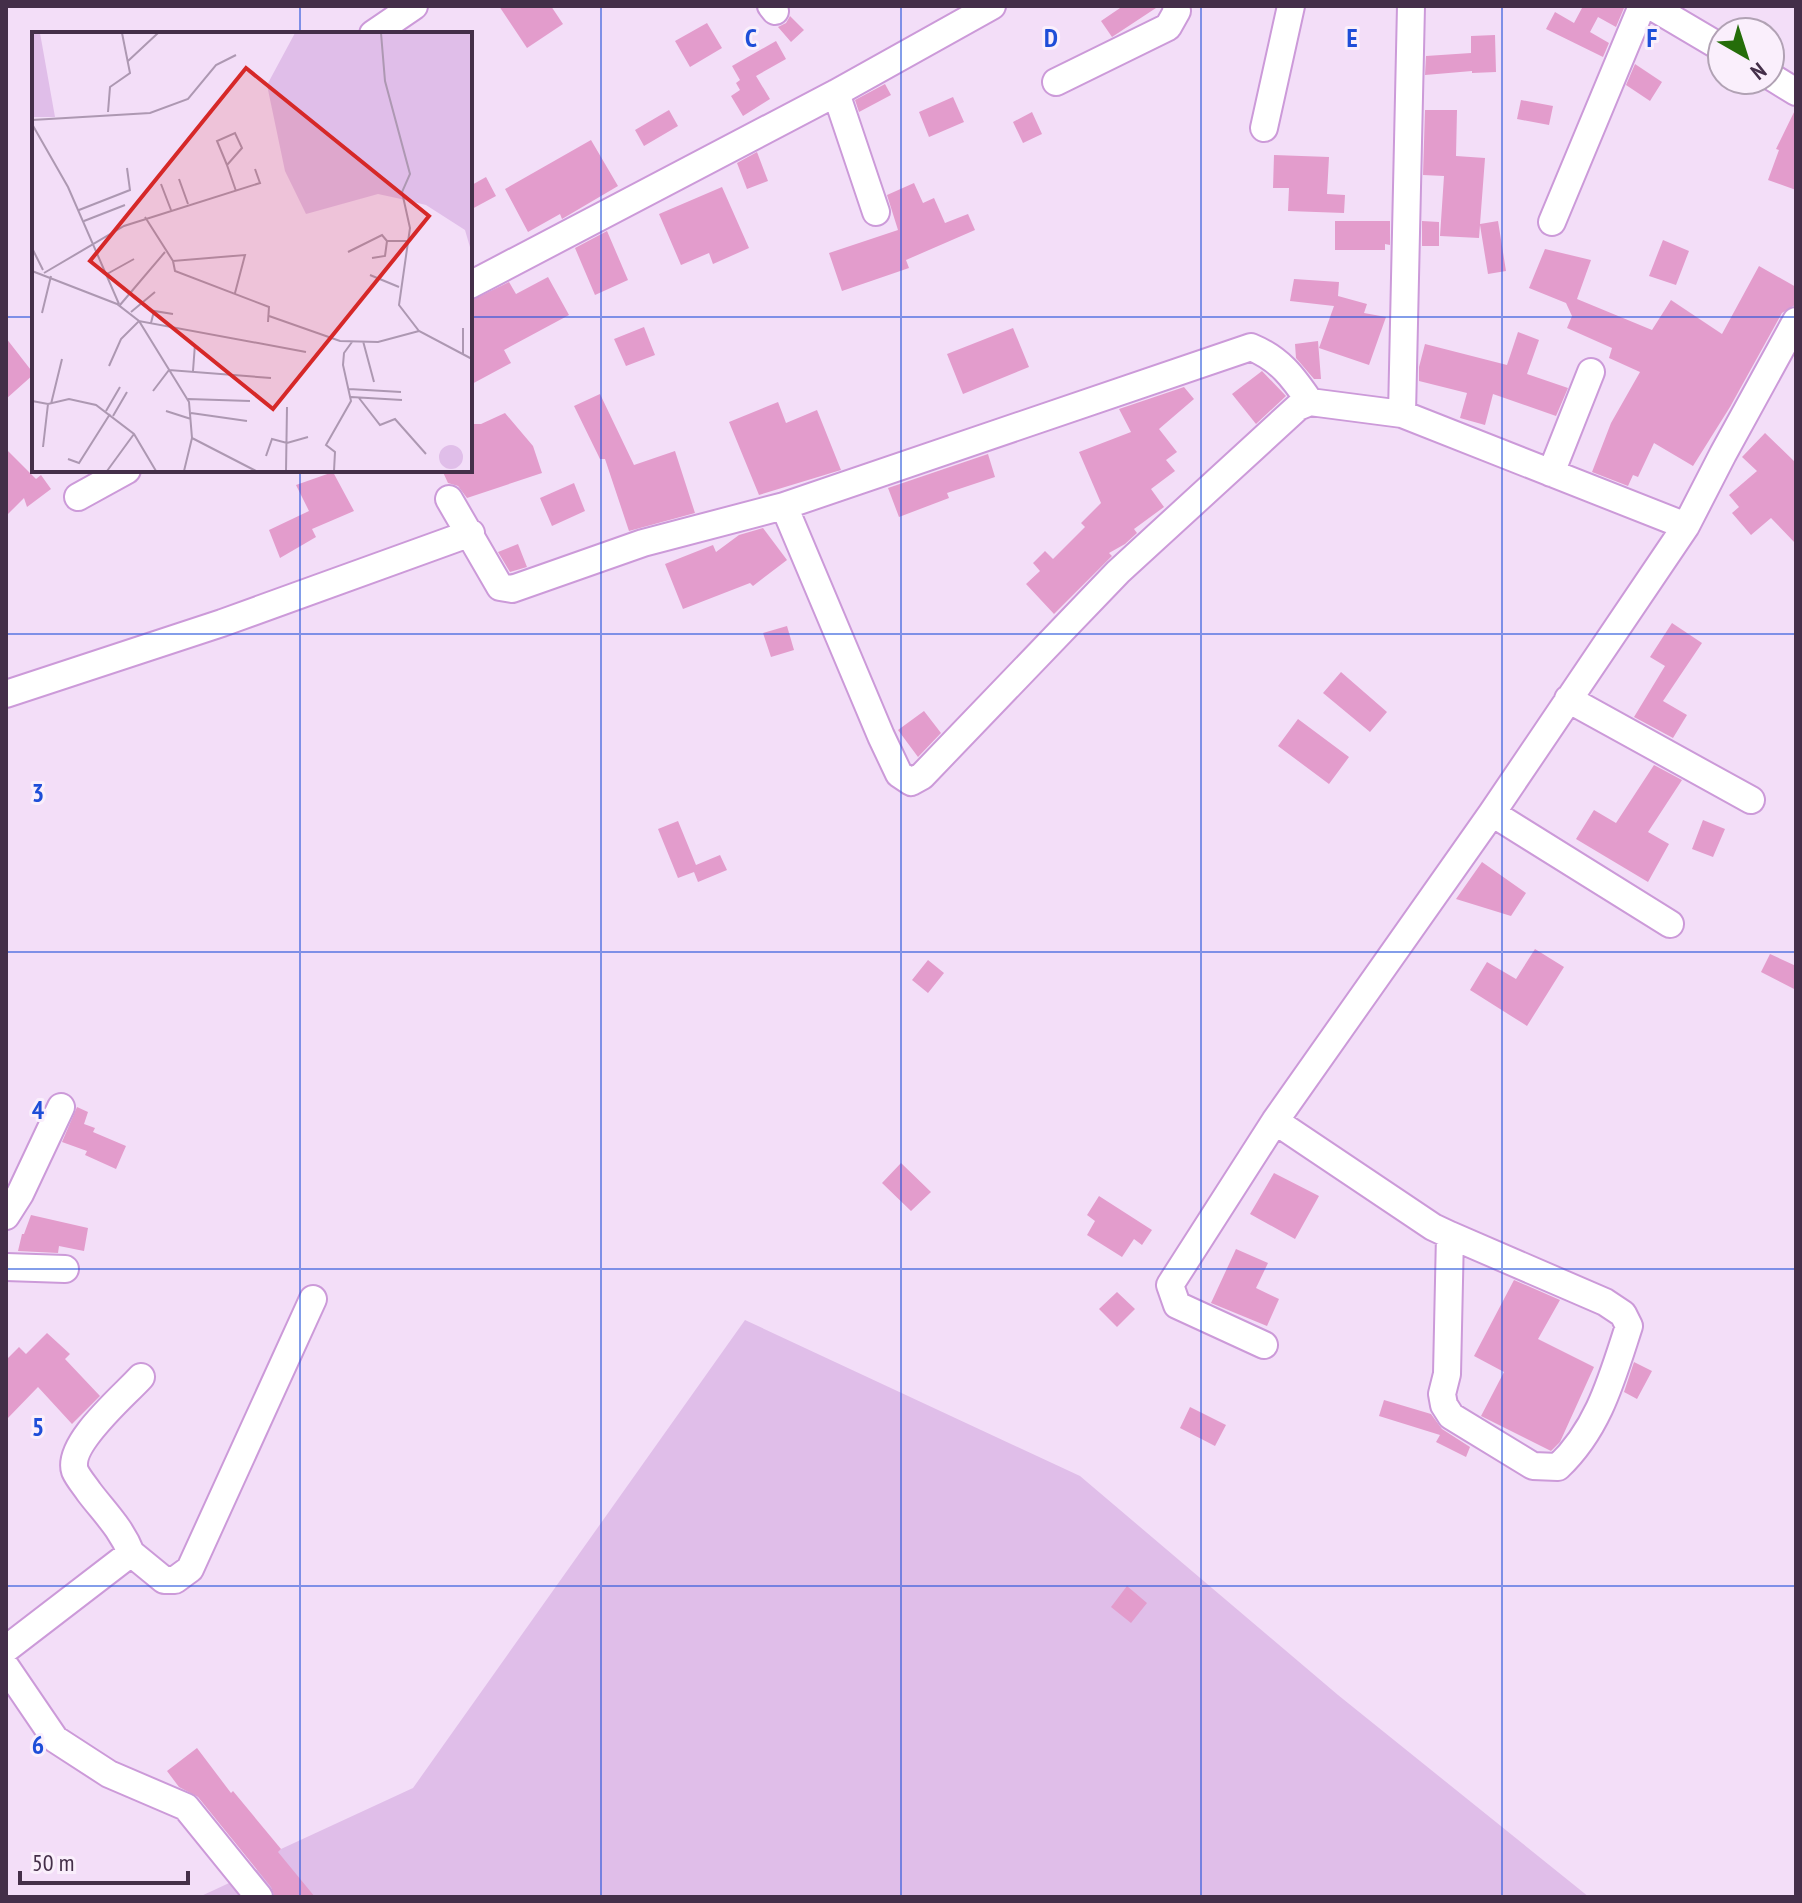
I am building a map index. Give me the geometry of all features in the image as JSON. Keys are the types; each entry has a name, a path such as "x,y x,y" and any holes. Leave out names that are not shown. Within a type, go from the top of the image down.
{"street":[{"path":"376,32 414,6"},
{"path":"472,284 836,93 992,6"},
{"path":"1056,82 1168,27 1177,11 1176,6"},
{"path":"1264,128 1291,6"},
{"path":"1402,414 1411,6"},
{"path":"1552,222 1642,6"},
{"path":"1651,6 1706,39"},
{"path":"836,93 876,212"},
{"path":"1264,1345 1177,1305 1170,1285 1275,1121 1492,813 1686,526 1796,321"},
{"path":"449,499 500,587 512,589 643,543 784,506 1251,347 1270,355 1310,402"},
{"path":"1551,473 1591,372"},
{"path":"784,506 881,736 899,774 911,782 922,776 1118,572 1298,407 1310,402 1402,414 1686,526"},
{"path":"78,497 123,472"},
{"path":"6,694 222,623 471,533"},
{"path":"1568,699 1751,800"},
{"path":"1492,813 1670,924"},
{"path":"6,1216 20,1194 61,1107"},
{"path":"1275,1121 1433,1227 1605,1302 1623,1314 1629,1326 1604,1402 1578,1448 1558,1467 1533,1466 1451,1416 1444,1405 1450,1235"},
{"path":"6,1267 65,1269"},
{"path":"141,1377 87,1434 75,1454 75,1471 116,1523 131,1553 164,1580 175,1580 190,1569 313,1299"},
{"path":"6,1649 131,1553"},
{"path":"6,1667 55,1739 109,1774 186,1807 259,1897"}],"shaded area":[{"path":"745,1320 1080,1476 1338,1695 1589,1897 199,1897 255,1871 281,1849 413,1788"}],"building":[{"path":"499,6 551,6 563,24 527,48"},
{"path":"1123,6 1159,6 1112,37 1101,21"},
{"path":"1579,6 1624,8 1616,27 1598,17 1590,32 1609,43 1603,57 1546,29 1555,12 1574,23 1582,8"},
{"path":"790,16 804,30 791,42 778,27 786,23"},
{"path":"707,23 722,48 690,67 675,41"},
{"path":"1495,35 1496,72 1425,75 1426,56 1471,53 1471,36"},
{"path":"776,41 786,59 756,76 770,99 743,116 731,96 740,90 736,83 740,80 732,66"},
{"path":"1635,64 1662,82 1650,101 1626,85"},
{"path":"885,84 891,95 859,112 855,100"},
{"path":"953,97 964,122 929,137 919,112"},
{"path":"1521,100 1553,106 1549,125 1517,119"},
{"path":"1796,108 1796,190 1768,180 1779,150 1776,149"},
{"path":"669,110 678,126 644,146 635,130"},
{"path":"1425,110 1457,110 1456,156 1485,158 1480,224 1498,221 1506,271 1488,274 1480,225 1479,238 1440,236 1444,176 1423,175"},
{"path":"1032,112 1042,134 1023,143 1013,122"},
{"path":"591,140 618,186 562,219 560,214 528,232 505,189"},
{"path":"757,152 768,181 747,189 737,163"},
{"path":"1274,155 1329,157 1327,194 1345,195 1344,213 1288,211 1289,188 1273,188"},
{"path":"486,177 496,196 472,209 472,185"},
{"path":"914,183 923,203 934,198 945,223 968,214 975,230 906,260 909,268 842,291 829,253 898,230 887,195"},
{"path":"722,187 749,248 713,264 709,253 681,265 659,214"},
{"path":"1335,221 1390,221 1390,245 1385,244 1385,250 1335,250"},
{"path":"1422,221 1439,222 1439,246 1422,246"},
{"path":"607,231 628,280 595,295 575,248"},
{"path":"1663,240 1689,251 1676,285 1649,276"},
{"path":"1545,249 1591,260 1577,299 1652,330 1671,300 1722,334 1759,266 1796,287 1795,305 1782,313 1693,466 1654,443 1638,477 1633,475 1628,486 1592,472 1611,423 1640,372 1609,358 1612,348 1567,328 1572,316 1566,303 1529,288"},
{"path":"548,277 569,315 504,350 511,363 472,384 472,300 509,282 516,294"},
{"path":"1294,279 1339,282 1338,296 1367,304 1364,313 1386,317 1369,365 1319,348 1334,306 1290,301"},
{"path":"644,327 655,355 626,366 614,339"},
{"path":"1013,328 1029,367 963,394 947,354"},
{"path":"1518,332 1539,340 1527,374 1568,388 1556,416 1493,394 1485,425 1460,418 1467,393 1419,381 1425,344 1507,365"},
{"path":"6,338 32,371 32,376 6,399"},
{"path":"1318,341 1321,379 1314,379 1296,358 1295,344"},
{"path":"1262,371 1286,396 1256,424 1232,394"},
{"path":"1184,387 1194,399 1159,429 1177,452 1166,460 1175,471 1151,489 1164,507 1134,529 1137,533 1125,544 1109,553 1112,556 1054,614 1026,584 1040,571 1033,563 1045,551 1053,559 1085,527 1081,523 1101,503 1079,452 1131,432 1119,409"},
{"path":"600,394 634,465 675,451 695,513 629,531 605,459 600,459 574,406"},
{"path":"778,402 786,423 817,410 841,470 759,495 729,422"},
{"path":"505,413 533,446 542,473 467,498 458,486 448,483 443,472 472,472 472,424 481,424"},
{"path":"1765,433 1796,463 1796,544 1771,518 1751,535 1732,513 1739,507 1729,495 1757,471 1742,457"},
{"path":"6,449 36,479 41,475 51,489 27,507 24,498 6,516"},
{"path":"988,454 995,477 947,493 949,498 899,517 888,488"},
{"path":"333,472 354,511 312,529 316,537 280,558 269,530 309,511 296,485"},
{"path":"574,483 585,511 552,526 540,498"},
{"path":"763,528 787,560 753,586 750,583 683,609 665,564 713,545 716,552 739,535"},
{"path":"518,544 527,567 510,572 498,552"},
{"path":"1672,623 1702,643 1663,701 1687,715 1673,738 1634,717 1665,666 1650,657"},
{"path":"787,626 794,650 771,657 763,633"},
{"path":"1341,672 1387,712 1370,732 1323,693"},
{"path":"924,711 941,733 918,757 898,730"},
{"path":"1298,719 1349,757 1329,784 1278,746"},
{"path":"1654,765 1682,780 1648,832 1669,844 1648,882 1576,839 1594,810 1616,823"},
{"path":"1703,820 1725,829 1713,857 1692,849"},
{"path":"678,821 696,865 720,855 727,870 698,882 694,872 678,878 658,829"},
{"path":"1482,862 1526,893 1511,916 1456,899"},
{"path":"1535,949 1564,967 1527,1026 1470,990 1487,962 1516,979"},
{"path":"1770,954 1796,966 1796,990 1761,972"},
{"path":"928,960 944,973 928,993 912,980"},
{"path":"77,1107 88,1112 84,1124 95,1128 93,1132 126,1146 116,1169 85,1155 87,1151 62,1142"},
{"path":"901,1163 931,1192 911,1211 882,1183"},
{"path":"1274,1173 1319,1196 1295,1239 1250,1214"},
{"path":"1099,1196 1152,1230 1142,1245 1134,1239 1122,1257 1087,1235 1095,1221 1087,1215"},
{"path":"31,1215 88,1228 84,1251 59,1246 58,1253 18,1251"},
{"path":"1236,1249 1268,1263 1256,1288 1279,1299 1267,1326 1211,1303"},
{"path":"1514,1280 1560,1300 1538,1339 1594,1367 1560,1442 1551,1451 1481,1416 1504,1372 1474,1356"},
{"path":"1117,1292 1135,1309 1117,1327 1099,1309"},
{"path":"47,1333 70,1354 65,1359 100,1396 72,1424 38,1387 6,1420 6,1360 19,1347 26,1354"},
{"path":"1634,1362 1652,1371 1637,1399 1624,1392"},
{"path":"1384,1400 1431,1414 1442,1429 1470,1447 1466,1457 1436,1442 1440,1435 1379,1416"},
{"path":"1190,1407 1226,1425 1215,1446 1180,1428"},
{"path":"1127,1586 1147,1603 1131,1623 1111,1607"},
{"path":"197,1748 231,1793 233,1791 281,1849 278,1852 315,1897 275,1897 271,1887 198,1797 179,1787 167,1771"}]}
